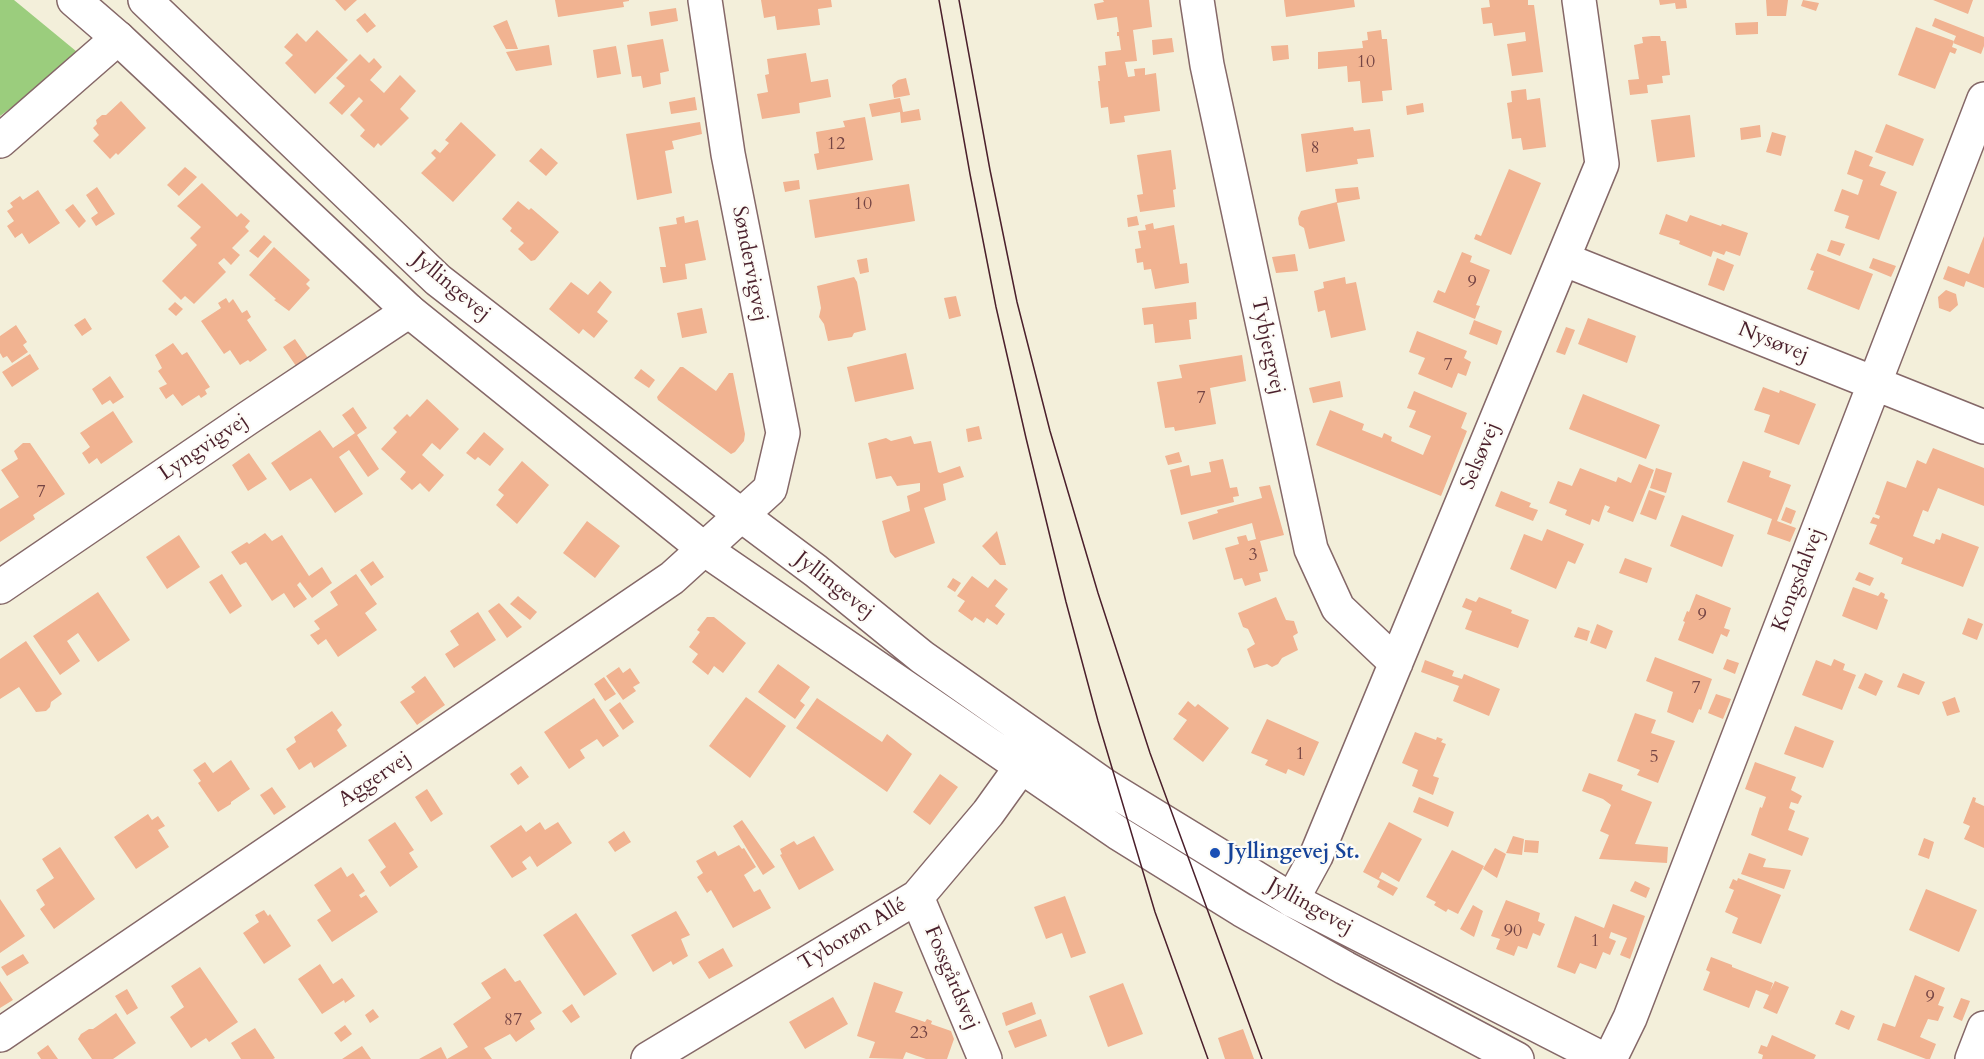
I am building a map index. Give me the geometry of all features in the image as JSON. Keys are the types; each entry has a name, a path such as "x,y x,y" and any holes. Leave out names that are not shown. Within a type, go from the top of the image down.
{"street":[{"name":"Jyllingevej","path":"74,0 118,38 409,311 704,549 1118,834 1482,1052 1517,1059"},
{"name":"Jyllingevej","path":"145,0 438,280 816,571 922,657 1091,777 1292,900 1603,1059"},
{"name":"Søndervigvej","path":"705,0 728,154 783,433 770,489 741,515"},
{"name":"Tybjergvej","path":"1197,0 1207,65 1311,549 1338,608 1396,663"},
{"name":"Selsøvej","path":"1292,900 1316,856 1602,164 1579,0"},
{"path":"0,141 118,38"},
{"name":"Kongsdalvej","path":"1610,1059 1629,1018 1984,99"},
{"name":"Nysøvej","path":"1563,259 1984,427"},
{"name":"Lyngvigvej","path":"0,588 409,311"},
{"name":"Aggervej","path":"0,1035 672,578 741,515"},
{"name":"Tyborøn Allé","path":"648,1059 917,897 988,813 1021,767"},
{"name":"Fossgårdsvej","path":"917,897 985,1059"},
{"path":"1972,1059 1984,1028"}],"green space":[{"path":"0,0 14,0 82,56 0,116"}],"building":[{"path":"335,0 357,0 345,11"},
{"path":"555,0 629,1 623,2 624,7 558,17"},
{"path":"761,0 831,0 832,7 818,9 820,25 777,30 775,16 764,18"},
{"path":"1103,0 1149,0 1152,27 1133,30 1137,61 1125,62 1128,77 1135,76 1134,69 1145,68 1145,75 1156,73 1160,111 1124,116 1125,122 1110,124 1108,107 1101,108 1098,66 1106,65 1105,52 1121,50 1119,36 1117,36 1119,32 1117,17 1097,20 1094,4 1104,2"},
{"path":"1284,0 1354,0 1355,7 1286,17"},
{"path":"1489,0 1528,0 1528,5 1534,5 1543,72 1512,76 1507,44 1526,41 1525,32 1494,36 1492,23 1483,24 1481,8 1490,7"},
{"path":"1659,0 1686,0 1687,8 1676,9 1675,3 1660,5"},
{"path":"1766,0 1788,0 1786,16 1767,16"},
{"path":"1803,0 1819,3 1816,11 1801,6"},
{"path":"1933,0 1973,0 1968,14"},
{"path":"676,8 678,21 651,26 649,12"},
{"path":"365,13 376,26 367,33 356,20"},
{"path":"1935,18 1984,37 1981,54 1953,43 1956,36 1932,26"},
{"path":"507,20 518,49 506,49 493,26"},
{"path":"1758,22 1758,34 1736,35 1735,23"},
{"path":"1916,27 1954,41 1952,47 1957,49 1955,54 1950,52 1935,89 1898,75"},
{"path":"317,30 348,60 315,94 285,63 293,55 284,47 297,33 306,42"},
{"path":"1381,30 1382,39 1387,39 1392,90 1382,91 1383,101 1362,103 1360,81 1348,82 1347,66 1318,69 1318,52 1363,48 1362,41 1368,40 1367,32"},
{"path":"1660,36 1661,41 1666,41 1670,75 1662,76 1663,83 1647,85 1648,93 1630,95 1628,80 1639,79 1634,45 1643,43 1642,37"},
{"path":"1172,38 1174,52 1153,55 1152,40"},
{"path":"663,39 669,71 660,73 661,84 643,88 641,76 632,77 627,45"},
{"path":"549,45 552,65 516,71 506,52"},
{"path":"1288,45 1289,59 1273,61 1271,46"},
{"path":"616,46 621,74 597,78 593,50"},
{"path":"806,53 811,82 828,79 831,97 799,103 800,113 762,119 757,94 768,92 765,75 769,74 767,59"},
{"path":"360,54 369,63 374,58 382,67 370,80 384,93 400,75 416,91 400,109 409,118 381,146 378,143 374,148 360,136 365,130 350,115 363,101 359,97 342,115 329,103 345,86 336,78"},
{"path":"906,78 910,95 894,98 892,85"},
{"path":"1526,89 1527,100 1540,98 1546,147 1523,150 1521,138 1512,139 1507,103 1512,102 1511,91"},
{"path":"695,97 697,110 671,114 669,102"},
{"path":"900,98 903,112 919,109 921,120 901,123 900,112 872,117 869,104"},
{"path":"121,101 146,128 118,155 116,153 110,159 93,141 99,135 93,128 97,124 96,120 106,115"},
{"path":"1423,103 1424,112 1407,115 1406,106"},
{"path":"1690,115 1695,157 1657,162 1651,120"},
{"path":"865,117 873,160 817,170 814,154 819,153 816,132 845,127 843,121"},
{"path":"461,122 496,155 453,202 421,173 436,158 431,153 435,149 440,153 449,143 445,140"},
{"path":"700,122 702,134 672,141 674,149 665,151 672,193 637,200 626,134"},
{"path":"1886,124 1924,139 1913,166 1875,152"},
{"path":"1760,125 1761,137 1741,140 1740,128"},
{"path":"1353,127 1354,131 1370,129 1374,157 1357,159 1358,164 1306,172 1301,134"},
{"path":"1772,132 1786,136 1781,156 1766,152"},
{"path":"541,148 558,163 546,176 529,161"},
{"path":"1171,150 1176,189 1173,190 1175,207 1140,212 1137,195 1143,194 1137,155"},
{"path":"1855,150 1873,157 1869,166 1886,172 1880,185 1897,192 1879,240 1845,228 1849,216 1834,211 1842,189 1858,195 1863,180 1847,174"},
{"path":"185,167 197,177 179,196 167,185"},
{"path":"1509,169 1541,183 1511,255 1474,239 1476,234 1481,236"},
{"path":"799,180 800,189 785,192 783,182"},
{"path":"202,183 237,217 241,213 250,221 245,227 249,231 232,248 240,255 231,265 224,258 218,263 226,272 194,304 185,296 181,300 162,281 197,245 190,238 201,227 177,206"},
{"path":"909,184 915,221 815,238 809,200"},
{"path":"97,187 115,214 96,226 91,218 98,213 86,195"},
{"path":"1358,187 1360,199 1337,203 1345,241 1309,249 1304,228 1299,225 1298,218 1301,211 1337,202 1335,189"},
{"path":"38,190 60,223 29,244 22,233 15,238 7,226 14,221 7,211 13,207 10,203 20,196 23,200"},
{"path":"518,201 529,210 531,208 559,232 535,260 531,261 518,249 524,243 510,231 512,228 502,219"},
{"path":"73,204 86,221 79,228 65,210"},
{"path":"1666,214 1687,222 1690,215 1748,233 1740,256 1726,251 1724,255 1713,251 1711,257 1679,244 1680,241 1659,234"},
{"path":"684,216 685,223 698,220 706,260 685,264 687,279 663,283 660,267 666,267 659,227 677,224 676,218"},
{"path":"1137,216 1139,225 1128,227 1127,218"},
{"path":"1153,223 1154,229 1174,225 1180,264 1187,263 1189,283 1155,289 1151,269 1144,270 1143,262 1137,263 1135,249 1141,248 1138,231 1146,230 1145,225"},
{"path":"264,235 272,242 258,258 249,251"},
{"path":"1984,236 1984,288 1966,281 1964,287 1943,279 1948,266 1969,274"},
{"path":"1831,240 1845,244 1840,256 1827,251"},
{"path":"274,247 310,280 306,284 310,288 289,311 274,300 276,299 249,275"},
{"path":"1462,252 1472,256 1470,262 1490,270 1476,305 1480,306 1475,319 1433,302 1438,290 1445,293"},
{"path":"1817,253 1873,274 1859,310 1807,289 1814,271 1810,270"},
{"path":"1295,254 1298,271 1276,273 1272,257"},
{"path":"867,258 869,272 860,274 857,260"},
{"path":"1717,258 1734,265 1724,291 1708,285"},
{"path":"1873,258 1896,266 1891,277 1869,268"},
{"path":"854,277 857,282 866,330 854,333 852,337 828,341 824,324 819,317 821,308 817,286"},
{"path":"1345,277 1346,284 1356,282 1366,330 1331,338 1325,310 1318,312 1314,291 1324,288 1323,282"},
{"path":"600,281 612,292 597,312 608,321 594,338 583,329 579,334 549,309 571,282 588,295"},
{"path":"1946,290 1956,294 1958,305 1950,312 1939,308 1938,297"},
{"path":"956,296 961,316 949,319 944,298"},
{"path":"226,298 229,303 233,299 242,313 247,310 251,317 247,320 267,350 250,362 248,360 240,365 230,350 224,354 201,321 221,308 218,303"},
{"path":"175,302 183,309 176,316 168,309"},
{"path":"1196,302 1197,319 1189,320 1191,339 1155,343 1153,324 1144,325 1142,308"},
{"path":"702,308 707,333 682,338 677,313"},
{"path":"85,318 92,329 82,336 74,325"},
{"path":"1588,318 1636,336 1627,363 1578,344"},
{"path":"1474,320 1502,331 1497,345 1469,334"},
{"path":"16,325 27,342 23,345 28,352 12,363 7,356 3,358 0,353 0,336"},
{"path":"1566,327 1575,330 1565,355 1556,352"},
{"path":"1417,331 1467,351 1464,358 1471,362 1466,376 1458,373 1452,388 1418,374 1425,358 1409,352"},
{"path":"295,339 308,358 296,366 283,347"},
{"path":"173,343 182,355 187,352 210,387 205,390 207,394 201,398 199,395 182,406 173,394 166,399 159,388 167,384 158,371 162,368 155,355"},
{"path":"906,353 914,389 855,402 847,367"},
{"path":"30,354 39,369 12,387 2,372"},
{"path":"1242,355 1246,381 1210,388 1216,424 1175,431 1174,427 1165,428 1157,382 1182,378 1179,365"},
{"path":"680,367 716,391 729,373 733,373 745,434 744,441 735,452 731,454 658,400 657,397"},
{"path":"641,369 655,380 649,388 634,378"},
{"path":"110,376 124,397 113,404 110,400 102,405 92,389"},
{"path":"1340,381 1343,397 1313,403 1309,388"},
{"path":"1763,387 1779,393 1780,390 1816,404 1799,445 1764,432 1770,415 1754,410"},
{"path":"1414,391 1467,413 1461,428 1467,431 1441,496 1316,445 1330,410 1364,424 1362,430 1382,438 1384,433 1392,437 1391,441 1423,455 1431,436 1409,427 1416,411 1407,408"},
{"path":"1583,394 1660,425 1646,459 1569,429"},
{"path":"427,399 459,429 440,450 432,443 422,455 444,475 429,492 420,483 412,490 400,479 406,472 381,449 397,432 393,428 407,414 410,417"},
{"path":"353,407 367,428 357,435 379,469 368,477 349,450 339,457 363,494 335,513 311,478 290,491 271,463 320,430 333,448 355,433 342,415"},
{"path":"113,411 133,442 101,464 97,458 89,464 82,453 90,447 80,433"},
{"path":"979,426 982,439 968,442 966,429"},
{"path":"484,432 504,449 490,466 478,457 475,460 466,453"},
{"path":"911,436 914,444 931,441 938,472 960,466 964,477 943,484 946,500 924,508 935,543 895,558 890,552 882,521 910,511 907,496 920,491 920,483 897,486 891,476 876,479 868,443 886,438 891,441"},
{"path":"23,443 30,443 65,494 33,515 35,519 0,542 0,509 19,497 1,470 18,459 14,451"},
{"path":"1933,448 1984,468 1984,506 1938,488 1928,512 1923,510 1913,536 1934,544 1936,539 1940,540 1942,533 1979,547 1963,587 1901,564 1903,558 1869,544 1877,525 1870,523 1873,517 1879,519 1880,516 1875,514 1887,481 1906,488 1917,460 1926,464"},
{"path":"1179,452 1182,462 1168,465 1165,456"},
{"path":"249,453 267,479 248,491 232,465"},
{"path":"1223,459 1230,488 1237,487 1239,496 1233,497 1234,502 1181,515 1170,470 1189,465 1191,476 1211,472 1209,462"},
{"path":"522,461 549,485 517,524 496,505 504,495 498,490"},
{"path":"1743,461 1771,471 1769,477 1791,485 1777,521 1796,528 1790,542 1767,534 1772,519 1727,502"},
{"path":"1639,464 1654,470 1633,522 1607,512 1610,507 1605,505 1599,522 1592,519 1590,525 1565,515 1567,510 1549,503 1558,481 1572,486 1580,468 1616,482 1618,477 1631,483"},
{"path":"1656,468 1672,473 1666,493 1650,488"},
{"path":"1270,485 1284,535 1260,541 1268,571 1259,573 1261,581 1245,586 1242,578 1234,580 1225,548 1239,544 1237,537 1246,535 1248,541 1256,539 1252,523 1193,540 1188,522 1218,513 1217,510 1262,498 1259,487"},
{"path":"1649,490 1665,496 1656,520 1640,514"},
{"path":"1501,491 1531,503 1529,507 1538,510 1533,521 1495,506"},
{"path":"1786,507 1796,511 1791,524 1781,520"},
{"path":"1682,515 1734,535 1722,567 1670,546"},
{"path":"587,521 620,546 595,578 563,553"},
{"path":"1547,529 1584,544 1575,564 1568,561 1556,589 1510,569 1524,534 1542,541"},
{"path":"997,531 1006,565 1000,565 982,546"},
{"path":"265,533 272,541 282,535 309,576 322,567 332,583 312,598 300,582 297,585 307,599 294,608 284,593 272,601 246,562 240,565 231,552"},
{"path":"179,535 200,567 167,589 146,557"},
{"path":"1625,558 1652,568 1647,583 1619,573"},
{"path":"373,561 384,577 371,586 360,570"},
{"path":"1859,572 1874,578 1870,586 1855,580"},
{"path":"222,574 242,606 230,614 209,582"},
{"path":"356,574 377,604 365,613 377,630 338,657 326,639 318,645 310,635 320,629 314,621 338,605 330,592"},
{"path":"972,576 988,588 995,579 1008,589 995,606 1005,614 997,625 987,618 984,623 975,617 972,621 958,611 965,601 957,596"},
{"path":"953,578 961,583 955,592 947,587"},
{"path":"1853,587 1878,596 1881,592 1885,594 1884,598 1888,600 1877,630 1842,616"},
{"path":"98,592 130,640 98,662 78,633 67,641 80,661 60,675 33,636"},
{"path":"1696,594 1731,608 1724,628 1730,630 1727,637 1721,634 1713,654 1678,640 1685,622 1683,621"},
{"path":"518,596 537,612 530,620 510,604"},
{"path":"1276,597 1286,620 1294,621 1298,633 1293,636 1298,650 1282,658 1272,667 1267,664 1254,668 1247,649 1255,644 1248,629 1243,627 1238,613"},
{"path":"1479,597 1512,610 1511,613 1529,620 1518,648 1465,629 1472,611 1462,607 1466,598 1476,602"},
{"path":"499,603 522,627 507,638 488,611"},
{"path":"478,612 496,640 454,668 445,654 459,645 450,631"},
{"path":"707,617 714,617 746,643 723,673 714,666 708,675 692,662 698,654 689,647 700,632 697,630"},
{"path":"1968,618 1983,624 1977,640 1962,634"},
{"path":"1597,624 1613,631 1606,649 1590,643"},
{"path":"1578,627 1590,631 1587,641 1574,637"},
{"path":"26,641 62,694 51,702 46,711 36,712 19,687 0,699 0,659"},
{"path":"1655,657 1712,679 1701,710 1699,709 1693,723 1667,712 1673,692 1646,681"},
{"path":"1727,659 1739,663 1735,674 1723,669"},
{"path":"1834,659 1845,664 1843,670 1856,675 1842,710 1802,695 1816,660 1831,666"},
{"path":"1425,660 1454,671 1452,676 1462,679 1464,674 1500,689 1489,716 1453,701 1459,686 1421,672"},
{"path":"778,664 810,687 800,701 805,705 795,719 758,692"},
{"path":"619,667 623,673 630,668 640,683 633,687 636,691 623,700 606,676"},
{"path":"1865,673 1883,681 1876,696 1858,688"},
{"path":"1903,673 1925,682 1919,695 1897,687"},
{"path":"425,676 445,705 417,725 400,702 415,692 411,687"},
{"path":"604,677 616,694 605,701 594,684"},
{"path":"1716,694 1731,699 1723,719 1708,713"},
{"path":"746,697 786,726 750,778 709,746"},
{"path":"1955,697 1960,712 1947,716 1942,702"},
{"path":"594,698 619,736 603,747 597,739 580,750 585,758 569,769 544,732"},
{"path":"817,698 882,742 887,734 912,754 887,792 796,728"},
{"path":"1188,701 1195,707 1198,704 1229,728 1203,762 1173,739 1187,720 1178,714"},
{"path":"620,702 634,722 623,730 609,710"},
{"path":"332,711 342,725 337,730 347,746 314,768 311,762 299,770 286,749 296,742 294,737"},
{"path":"1635,713 1656,720 1651,733 1675,741 1658,783 1637,775 1640,770 1617,761"},
{"path":"1267,719 1319,742 1304,776 1288,769 1286,774 1265,765 1268,760 1251,753"},
{"path":"1795,726 1834,741 1823,768 1784,754"},
{"path":"1415,732 1436,740 1437,737 1443,739 1441,742 1446,744 1433,776 1439,778 1433,795 1412,786 1418,770 1402,763"},
{"path":"231,760 250,789 218,812 198,783 201,781 193,770 205,762 213,773"},
{"path":"1755,762 1796,777 1791,790 1802,796 1798,804 1791,802 1789,808 1795,811 1788,830 1809,838 1802,856 1751,835 1760,807 1762,808 1766,797 1745,789"},
{"path":"521,766 529,777 518,785 510,774"},
{"path":"1589,773 1623,785 1621,790 1652,802 1635,844 1668,847 1667,863 1599,859 1609,835 1600,831 1611,805 1603,799 1582,791"},
{"path":"940,774 958,787 930,825 913,812"},
{"path":"272,787 286,807 274,815 260,795"},
{"path":"427,789 443,814 431,822 415,797"},
{"path":"1419,797 1454,812 1448,827 1413,812"},
{"path":"1973,797 1976,798 1975,802 1984,806 1984,848 1964,839 1970,826 1963,823"},
{"path":"148,814 152,820 158,816 165,826 158,830 169,847 136,869 114,837"},
{"path":"742,820 775,867 763,875 733,826"},
{"path":"395,822 414,850 409,853 418,867 390,887 380,872 386,867 368,840"},
{"path":"540,822 545,830 558,822 572,843 537,867 530,856 522,862 527,869 512,878 490,846 521,825 526,832"},
{"path":"1389,822 1422,839 1399,882 1382,872 1379,878 1398,888 1393,896 1377,887 1380,881 1363,872"},
{"path":"624,831 631,842 615,852 608,842"},
{"path":"814,836 834,870 799,890 780,855 782,854 780,849 794,841 797,845"},
{"path":"1513,836 1524,839 1522,855 1506,853"},
{"path":"1924,838 1934,842 1929,859 1918,855"},
{"path":"1525,840 1539,841 1538,853 1524,852"},
{"path":"739,845 742,849 744,848 756,867 744,875 754,892 760,889 771,908 733,928 711,890 707,893 697,877 703,873 696,861 715,851 718,856"},
{"path":"60,847 95,899 54,929 40,909 45,905 36,890 54,878 42,859"},
{"path":"1495,848 1506,854 1497,878 1483,869"},
{"path":"1452,850 1484,866 1458,914 1448,909 1446,912 1434,905 1436,902 1426,897"},
{"path":"1749,853 1766,859 1763,867 1791,870 1784,889 1741,874"},
{"path":"341,867 347,877 353,873 365,891 359,895 361,898 366,895 378,912 332,942 317,920 331,911 314,885"},
{"path":"1738,878 1781,895 1761,944 1732,933 1738,918 1725,912 1734,890 1729,888 1733,879 1737,881"},
{"path":"1635,881 1650,888 1646,898 1630,891"},
{"path":"1926,889 1977,910 1959,952 1909,930"},
{"path":"1065,896 1086,953 1071,958 1062,933 1046,939 1034,907"},
{"path":"0,899 25,936 0,953"},
{"path":"1506,900 1540,913 1538,921 1545,924 1540,936 1533,933 1527,949 1518,946 1514,956 1496,949 1500,939 1491,936"},
{"path":"1613,904 1645,916 1630,959 1620,955 1627,938 1611,932 1609,938 1616,941 1610,955 1603,952 1596,969 1580,963 1575,974 1557,967 1575,916 1604,928"},
{"path":"1473,905 1483,911 1474,937 1460,929"},
{"path":"264,910 268,916 270,914 291,946 264,964 243,933 259,922 255,915"},
{"path":"676,911 690,935 681,939 688,956 673,965 671,961 653,972 631,935"},
{"path":"576,913 617,974 584,996 543,935"},
{"path":"723,948 733,966 709,979 698,962"},
{"path":"23,954 29,963 7,976 1,967"},
{"path":"1711,957 1773,983 1770,991 1775,981 1789,987 1777,1014 1763,1008 1769,995 1756,990 1749,1008 1703,990 1710,972 1706,970"},
{"path":"320,964 333,984 342,978 355,996 322,1014 298,979"},
{"path":"200,967 238,1022 209,1042 206,1038 191,1048 170,1017 184,1007 171,986"},
{"path":"505,968 515,982 520,980 542,1013 530,1021 535,1029 516,1042 510,1034 484,1048 492,1059 447,1059 468,1047 453,1024 491,998 481,983"},
{"path":"1915,975 1945,988 1938,1005 1944,1007 1938,1021 1928,1019 1920,1037 1936,1044 1930,1059 1877,1040 1883,1023 1895,1027"},
{"path":"0,981 13,1000 0,1008"},
{"path":"874,982 903,992 895,1012 925,1022 927,1019 932,1021 931,1024 951,1031 954,1039 947,1059 926,1059 906,1052 903,1059 869,1058 875,1042 857,1036"},
{"path":"1123,983 1143,1034 1108,1047 1089,996"},
{"path":"127,989 138,1008 127,1015 115,996"},
{"path":"833,997 848,1024 805,1049 789,1022"},
{"path":"1961,998 1970,1001 1962,1021 1953,1017"},
{"path":"1032,1002 1036,1014 1006,1026 1002,1013"},
{"path":"572,1004 580,1017 571,1023 562,1011"},
{"path":"373,1009 379,1017 370,1023 365,1015"},
{"path":"1841,1010 1855,1016 1849,1030 1835,1024"},
{"path":"116,1013 136,1043 113,1059 92,1059 78,1039 81,1034 93,1029"},
{"path":"1041,1019 1047,1036 1015,1048 1008,1031"},
{"path":"345,1025 352,1034 341,1042 334,1033"},
{"path":"255,1028 275,1058 241,1059 231,1043"},
{"path":"1243,1029 1254,1059 1225,1059 1218,1038"},
{"path":"1772,1035 1816,1055 1814,1059 1762,1059 1763,1055 1758,1053 1761,1045 1767,1047"},
{"path":"48,1045 58,1059 41,1059 37,1053"},
{"path":"362,1046 371,1059 342,1059"},
{"path":"441,1047 447,1059 419,1059"}],"tram line":[{"path":"939,0 996,307 1066,602 1098,721 1155,912 1208,1059"},
{"path":"959,0 1017,302 1050,431 1098,593 1150,753 1262,1059"}],"place":[{"name":"Jyllingevej St.","path":"1215,853"}]}
